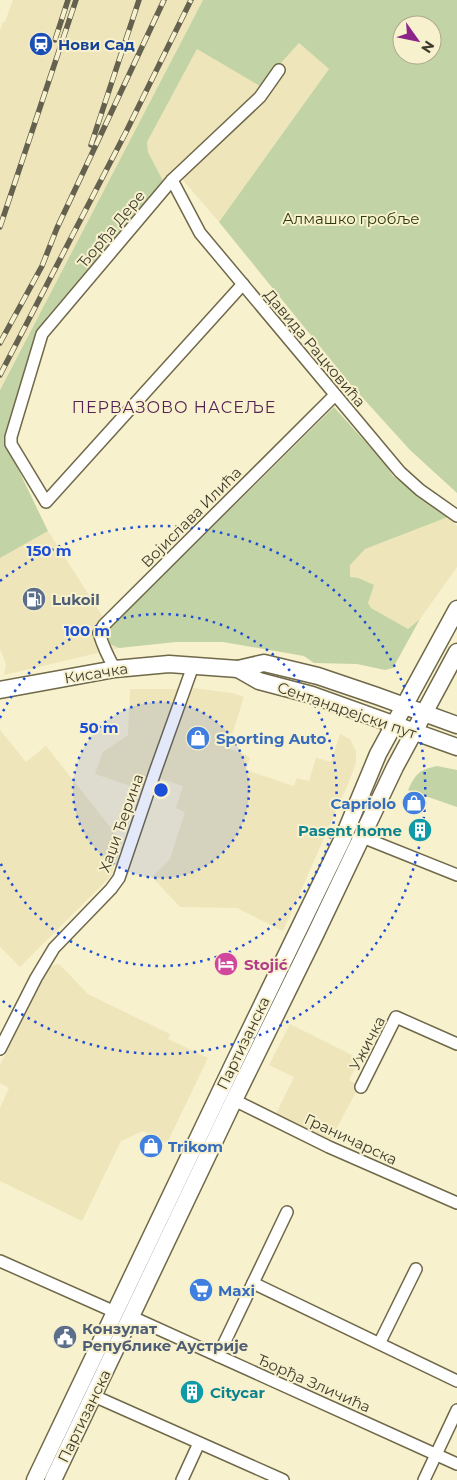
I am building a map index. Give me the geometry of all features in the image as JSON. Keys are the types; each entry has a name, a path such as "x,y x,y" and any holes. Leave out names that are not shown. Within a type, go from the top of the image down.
{"main road":[{"name":"Партизанска","path":"35,1480 343,838 378,754 457,609"},
{"name":"Партизанска","path":"53,1480 395,767 457,652"},
{"name":"Сентандрејски пут","path":"193,666 238,669 264,663 318,676 457,725"},
{"name":"Кисачка","path":"0,690 115,669 168,664 193,666"},
{"name":"Сентандрејски пут","path":"238,669 259,681 312,696 457,747"}],"street":[{"name":"Ђорђа Дере","path":"243,284 46,502 11,444 11,436 42,334 172,180 260,97 279,70"},
{"name":"Давида Рацковића","path":"172,180 200,233 400,472 420,490 457,516"},
{"name":"Војислава Илића","path":"115,669 106,653 99,633 104,625 335,395"},
{"name":"Хаџи Ђерина","path":"1,1045 54,948 111,889 119,878 193,666"},
{"path":"362,837 457,875"},
{"name":"Ужичка","path":"361,1087 396,1017 457,1044"},
{"name":"Граничарска","path":"234,1100 329,1147 457,1203"},
{"path":"218,1356 287,1212"},
{"path":"0,1261 115,1312"},
{"path":"380,1342 416,1269"},
{"path":"253,1283 457,1380"},
{"name":"Ђорђа Зличића","path":"132,1317 457,1464"},
{"path":"94,1396 283,1480"},
{"path":"424,1480 457,1410"},
{"path":"182,1480 199,1443"}],"shaded area":[{"path":"13,0 203,0 0,389 0,30"},
{"path":"299,43 329,69 219,222 182,179 163,181 148,152 147,142 197,49 260,86"},
{"path":"448,517 457,526 457,567 420,619 408,630 371,608 336,560"},
{"path":"48,531 110,628 107,636 110,644 119,648 4,675 6,664 0,649 0,558"},
{"path":"193,688 232,693 244,697 228,748 250,758 246,770 294,786 297,778 309,781 316,758 331,762 340,734 350,739 356,751 356,763 348,784 283,931 237,908 180,907 152,877 170,859 185,812 176,808 183,786 159,778"},
{"path":"130,689 180,689 143,790 95,774 103,752 128,735"},
{"path":"0,730 26,762 46,746 122,842 111,876 20,967 0,947"},
{"path":"59,964 88,994 170,1034 168,1039 208,1058 167,1143 143,1131 121,1141 82,1221 0,1181 0,1108 9,1088 0,1083 0,1065 50,966"},
{"path":"290,1024 360,1059 349,1080 359,1086 330,1141 276,1114 294,1077 269,1065"}],"green space":[{"name":"Алмашко гробље","path":"203,0 457,0 457,493 410,450 352,386 219,222 329,69 299,43 260,86 197,49 147,142 148,152 163,181 48,316 37,333 4,440 48,531 0,558 0,390"},
{"path":"334,407 386,465 393,476 448,517 365,549 350,565 350,577 358,578 374,585 368,603 371,608 408,629 420,619 393,668 385,670 357,664 314,663 304,656 223,642 176,642 119,648 110,644 107,636 110,628"},
{"path":"437,766 457,770 457,807 408,790 419,773"}],"railway":[{"path":"55,40 68,0"},
{"path":"0,227 76,0"},
{"path":"91,145 139,0"},
{"path":"0,343 42,266 57,228 164,0"},
{"path":"0,375 126,132 191,0"}],"place":[{"name":"Нови Сад","path":"41,44"},
{"name":"Lukoil","path":"34,599"},
{"name":"Sporting Auto","path":"198,738"},
{"name":"Capriolo","path":"414,803"},
{"name":"Pasent home","path":"420,830"},
{"name":"Stojić","path":"226,964"},
{"name":"Trikom","path":"151,1146"},
{"name":"Maxi","path":"201,1290"},
{"name":"Конзулат Републике Аустрије","path":"65,1337"},
{"name":"Citycar","path":"192,1392"}],"district":[{"name":"ПЕРВАЗОВО НАСЕЉЕ","path":"174,407"}]}
